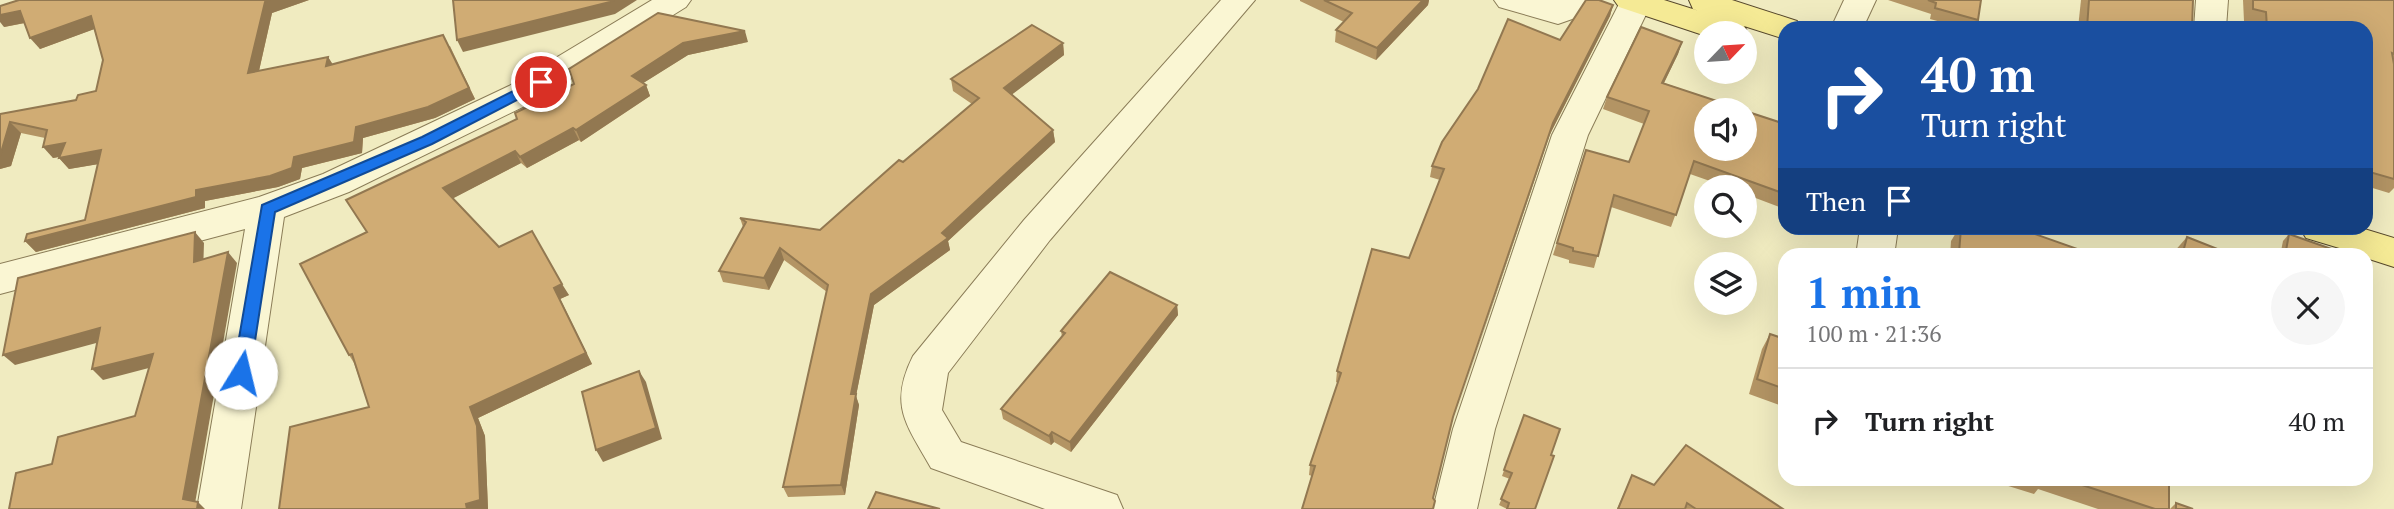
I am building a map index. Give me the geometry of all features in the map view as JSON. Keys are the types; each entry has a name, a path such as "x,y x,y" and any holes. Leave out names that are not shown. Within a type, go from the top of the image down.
{"main road":[{"path":"1698,0 1778,26"},
{"path":"1633,1 1695,21"},
{"path":"1757,41 1778,49"},
{"path":"2373,221 2394,228"},
{"path":"2340,235 2394,253"}],"street":[{"path":"0,279 267,209 370,167 521,94 675,0"},
{"path":"1101,509 946,454 921,412 928,368 1037,230 1240,0"},
{"path":"1510,0 1558,14 1567,10 1570,0"},
{"path":"1850,21 1860,0"},
{"path":"2210,21 2212,0"},
{"path":"1455,509 1475,429 1570,135 1633,1"},
{"path":"219,509 267,209"}],"building":[{"path":"19,0 270,0 265,2 248,73 328,57 326,66 443,35 469,88 428,107 356,127 354,142 294,157 292,168 270,176 196,190 196,197 25,241 27,234 85,220 101,150 59,158 65,143 43,147 47,130 10,122 0,156 0,114 76,100 78,95 96,91 103,60 91,16 30,38 20,11 0,15 0,6"},
{"path":"453,0 614,0 457,40"},
{"path":"1324,0 1423,0 1377,48 1336,30 1352,13"},
{"path":"1586,0 1599,0 1613,5 1553,123 1453,417 1433,498 1433,509 1302,509 1315,466 1310,465 1341,373 1337,371 1372,249 1409,258 1444,169 1432,166 1442,142 1478,89 1508,19 1560,40"},
{"path":"1928,0 1981,0 1978,20 1935,8 1936,3"},
{"path":"2089,0 2193,0 2192,21 2088,21"},
{"path":"2253,0 2394,0 2394,179 2373,173 2373,21 2267,21 2266,12 2253,9"},
{"path":"658,13 745,31 683,43 632,76 646,85 576,130 573,128 520,157 515,151 443,188 499,247 532,231 562,284 554,288 586,353 470,407 477,426 480,500 466,504 467,509 279,509 290,427 369,407 352,354 349,355 300,264 367,232 346,200 517,119 515,113 574,84 569,69"},
{"path":"1032,25 1063,43 1004,88 1053,130 942,233 948,238 871,294 851,394 856,394 841,485 783,487 828,285 780,248 764,278 719,271 746,222 740,218 820,230 899,160 903,162 979,98 951,79"},
{"path":"1641,27 1682,42 1662,83 1708,98 1694,98 1694,161 1676,215 1614,195 1598,256 1573,251 1573,248 1557,243 1586,150 1629,162 1649,111 1607,97"},
{"path":"1757,115 1778,122 1778,191 1757,184 1757,175 1733,175 1694,161 1757,161"},
{"path":"195,232 194,262 228,252 183,499 198,502 197,509 9,509 16,473 52,464 58,437 135,416 153,354 92,369 100,328 3,355 18,278"},
{"path":"1960,235 2038,235 2074,248 1959,248"},
{"path":"2289,235 2292,235 2328,248 2286,248"},
{"path":"2187,237 2215,248 2184,248"},
{"path":"1110,272 1177,305 1070,442 1052,432 1049,436 1001,409 1065,333 1061,331"},
{"path":"1770,334 1778,337 1778,386 1757,379"},
{"path":"639,371 656,428 596,450 582,392"},
{"path":"1524,415 1560,429 1551,455 1554,456 1535,509 1507,509 1509,503 1501,499 1512,473 1504,470"},
{"path":"1686,445 1783,509 1696,509 1687,503 1685,509 1618,509 1632,475 1654,485"},
{"path":"2085,486 2169,486 2169,509 2155,509"},
{"path":"876,492 940,509 868,509"},
{"path":"2176,503 2193,509 2176,509"}],"route":[{"path":"241,373 267,209 336,183 427,141 541,82"}]}
